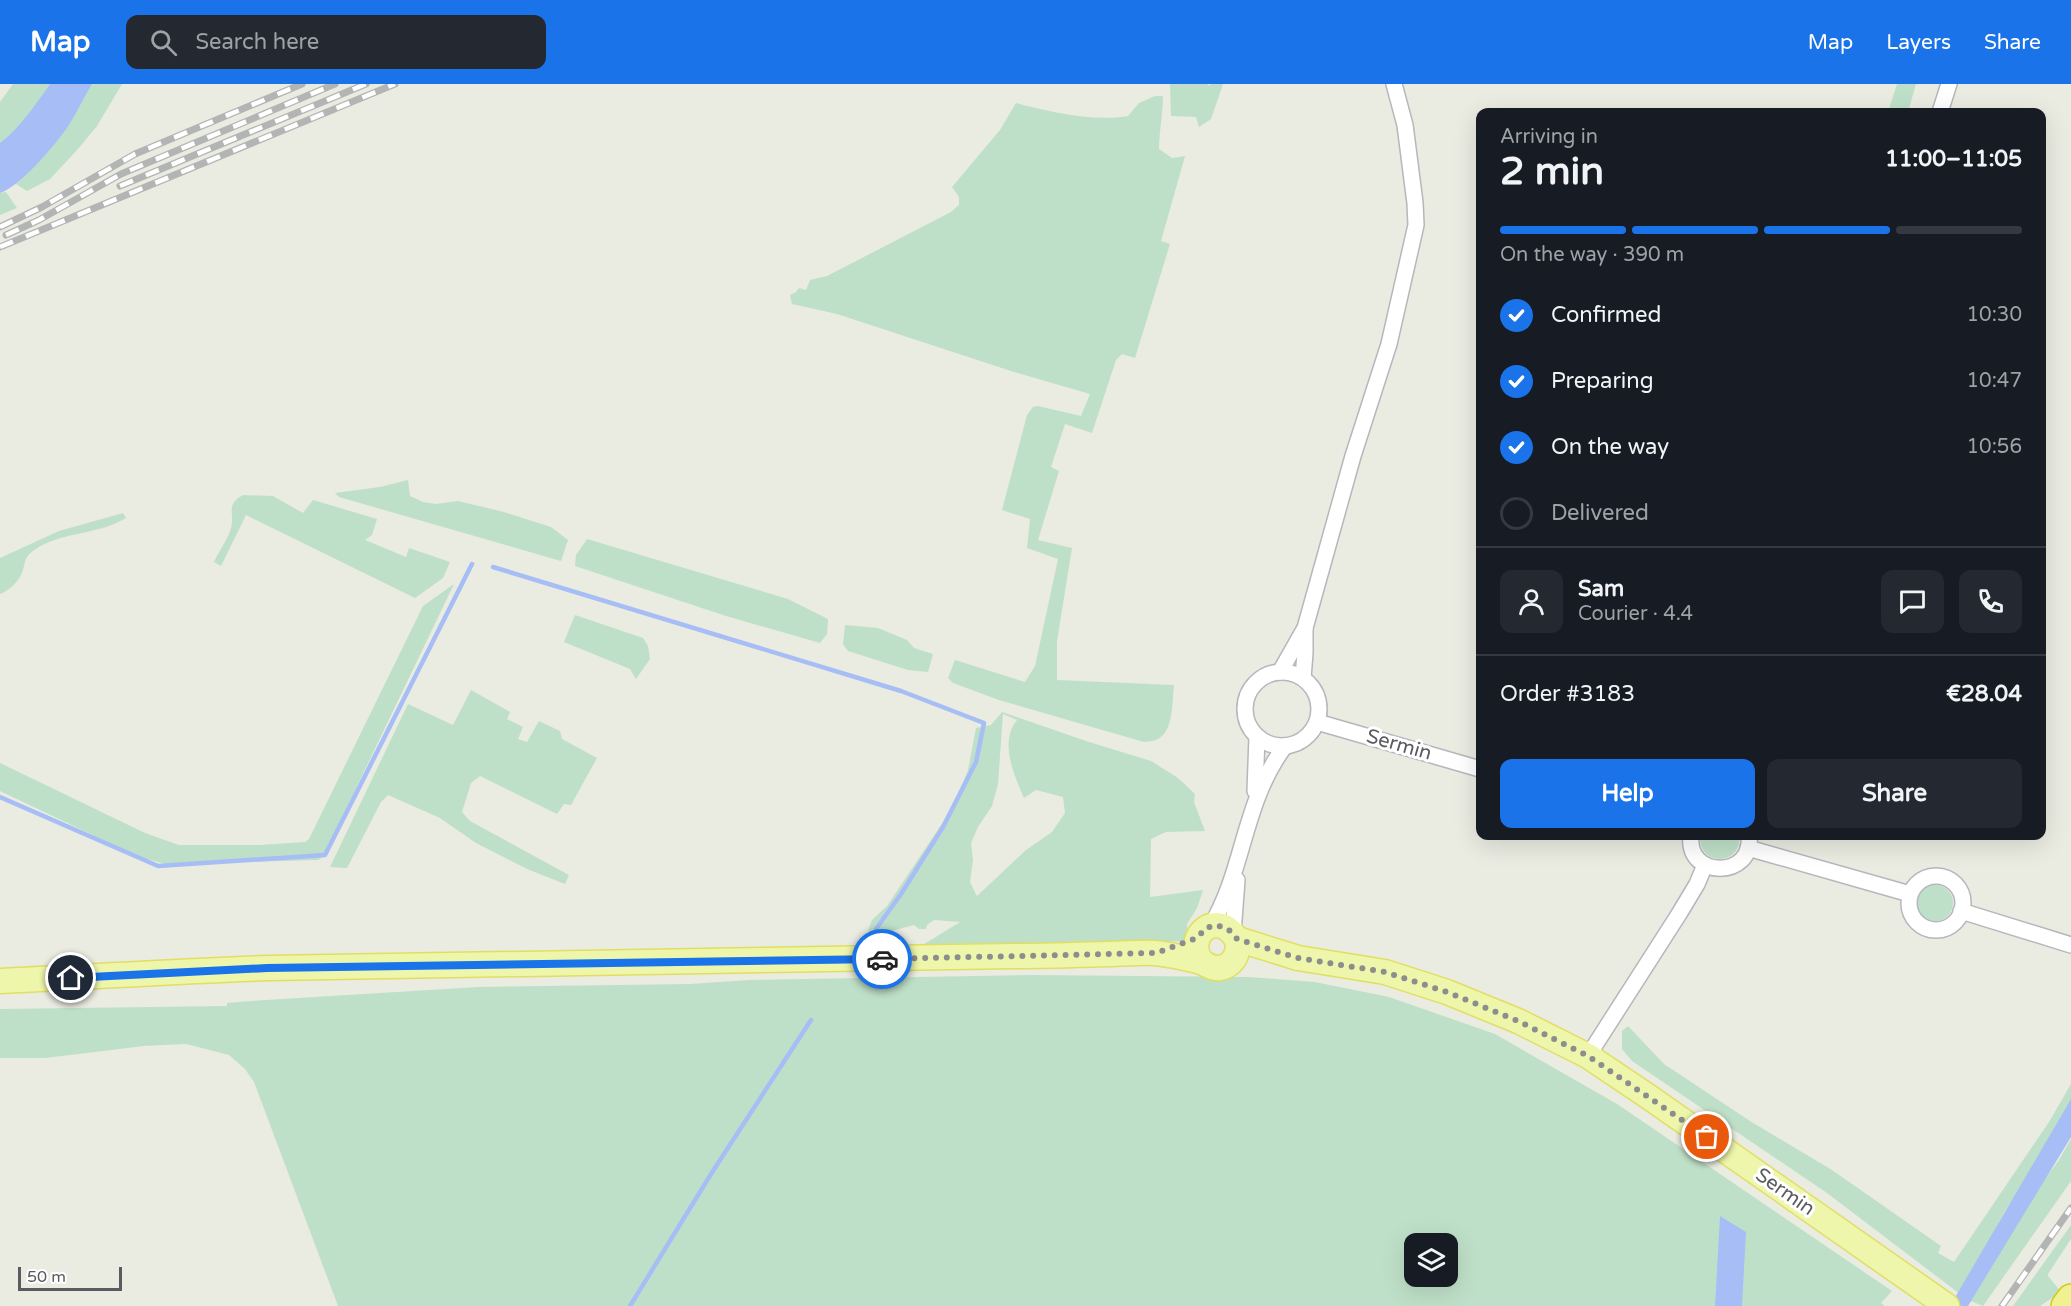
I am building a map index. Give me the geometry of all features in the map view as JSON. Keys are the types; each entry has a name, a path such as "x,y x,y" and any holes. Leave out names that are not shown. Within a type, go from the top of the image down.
{"main road":[{"name":"Sermin","path":"1156,953 1222,940 1298,958 1385,972 1447,992 1518,1021 1588,1056 1947,1306"},
{"path":"0,981 267,968 1156,953 1202,962 1196,950 1222,940"}],"street":[{"path":"1280,672 1305,628 1353,456 1389,344 1416,225 1405,125 1394,84"},
{"path":"1941,108 1949,84"},
{"path":"1303,678 1305,628"},
{"path":"1280,672 1292,673 1303,678 1314,690 1317,698 1319,714 1312,731 1295,744 1285,746 1270,744 1257,737 1251,730 1245,713 1247,696 1251,688 1264,676 1280,672"},
{"name":"Sermin","path":"1317,722 1476,768"},
{"path":"1255,800 1257,737"},
{"path":"1222,940 1224,902 1255,800 1268,771 1285,746"},
{"path":"1691,840 1695,855 1706,865 1714,868 1731,867 1744,856 1749,842 1910,894"},
{"path":"1222,940 1240,853"},
{"path":"1588,1056 1697,885 1706,865"},
{"path":"1943,877 1953,882 1962,895 1961,911 1953,924 1947,927 1940,930 1925,928 1919,925 1910,913 1910,894 1914,886 1925,878 1943,877"},
{"path":"1961,911 2071,945"}],"green space":[{"path":"13,84 50,84 21,124 0,144 0,102"},
{"path":"92,84 122,84 97,126 50,179 27,191 16,184 40,160"},
{"path":"1170,84 1208,84 1209,86 1223,84 1211,119 1199,127 1196,117 1171,116"},
{"path":"1897,84 1916,84 1909,108 1889,108"},
{"path":"1155,96 1163,96 1159,149 1172,158 1185,156 1161,241 1170,244 1135,358 1122,354 1116,360 1092,433 1065,424 1051,467 1059,471 1038,540 1072,548 1057,641 1057,680 1174,685 1170,722 1167,729 1158,739 1144,742 999,700 953,683 948,678 955,660 1025,682 1035,666 1058,559 1027,548 1030,519 1002,510 1027,415 1033,407 1038,406 1081,416 1090,394 1014,372 837,314 792,304 790,295 799,288 806,290 810,280 827,276 951,212 959,205 959,197 952,187 1000,130 1016,103 1072,115 1115,118 1128,116 1139,103"},
{"path":"6,192 17,208 0,215 0,193"},
{"path":"408,480 410,496 423,502 436,504 458,501 551,527 568,540 561,561 339,497 335,493 380,487"},
{"path":"243,495 273,496 303,513 313,500 377,519 372,535 365,540 406,557 409,548 450,562 443,578 415,598 246,515 221,566 214,562 231,528 232,506"},
{"path":"123,513 126,518 115,524 55,540 33,551 27,557 17,581 0,594 0,558 59,531"},
{"path":"587,539 788,599 828,619 827,634 820,643 726,616 575,566 576,555"},
{"path":"454,584 323,857 318,860 165,864 137,856 0,791 0,763 145,833 179,845 260,845 305,842 309,839 423,606"},
{"path":"575,615 643,638 648,646 650,659 636,679 630,669 564,642"},
{"path":"845,625 878,628 907,640 914,648 933,654 928,672 908,670 848,651 843,644"},
{"path":"471,690 510,712 507,719 523,727 518,739 527,742 539,721 560,731 562,739 597,758 571,805 564,804 557,814 480,776 471,783 462,812 470,821 569,875 565,884 527,869 476,843 440,818 388,795 381,802 347,868 330,867 408,704 453,725"},
{"path":"1002,712 1151,761 1178,778 1195,794 1194,802 1205,831 1166,832 1151,839 1150,897 1203,890 1197,908 1187,924 1185,941 913,951 960,922 934,920 927,925 926,929 919,929 914,925 880,934 868,931 872,920 887,906 953,807 968,770 976,728 991,725","holes":["1003,714 1017,720 1009,738 1009,748 1010,759 1024,798 1036,790 1063,797 1065,813 1052,832 1026,850 977,896 970,882 973,860 971,843 978,827 992,806 998,784"]},
{"path":"1701,840 1739,840 1734,853 1720,859 1706,854"},
{"path":"1935,885 1948,890 1953,903 1948,916 1935,921 1922,916 1917,903 1922,890"},
{"path":"1031,975 1249,977 1315,982 1389,997 1495,1034 1617,1104 1892,1291 1881,1303 1885,1306 338,1306 254,1082 245,1069 229,1055 186,1044 144,1046 45,1058 0,1058 0,1009 227,1006 227,1003 250,1001 478,987 690,984 749,980"},
{"path":"1628,1026 1664,1064 1750,1121 1832,1170 1941,1246 1938,1253 1954,1262 2049,1122 2071,1084 2071,1114 2006,1209 1960,1294 1827,1193 1632,1061 1622,1049 1622,1031"},
{"path":"2071,1139 2071,1181 1983,1306 1968,1300 2015,1220 2059,1160"},
{"path":"2071,1225 2071,1239 2048,1274 2061,1292 2040,1306 2013,1306"}],"water":[{"path":"50,84 92,84 69,125 47,153 18,182 0,193 0,143 21,123"},
{"path":"2071,1099 2071,1137 1968,1306 1950,1306"},
{"path":"1720,1216 1746,1232 1742,1306 1715,1306"}],"waterway":[{"path":"0,797 158,866 325,855 472,564"},
{"path":"493,567 901,691 984,723 976,762 943,827 876,929"},
{"path":"630,1306 711,1174 811,1020"}],"railway":[{"path":"0,227 42,207 135,154 302,84"},
{"path":"6,235 39,220 121,174 335,84"},
{"path":"120,186 366,84"},
{"path":"0,247 395,84"},
{"path":"2002,1306 2071,1208"}],"way so far":[{"path":"882,959 1156,953 1197,938 1206,928 1222,926 1233,933 1237,939 1248,944 1298,958 1385,972 1447,992 1518,1021 1588,1056 1707,1137"}],"route":[{"path":"71,978 267,968 882,959"}]}
